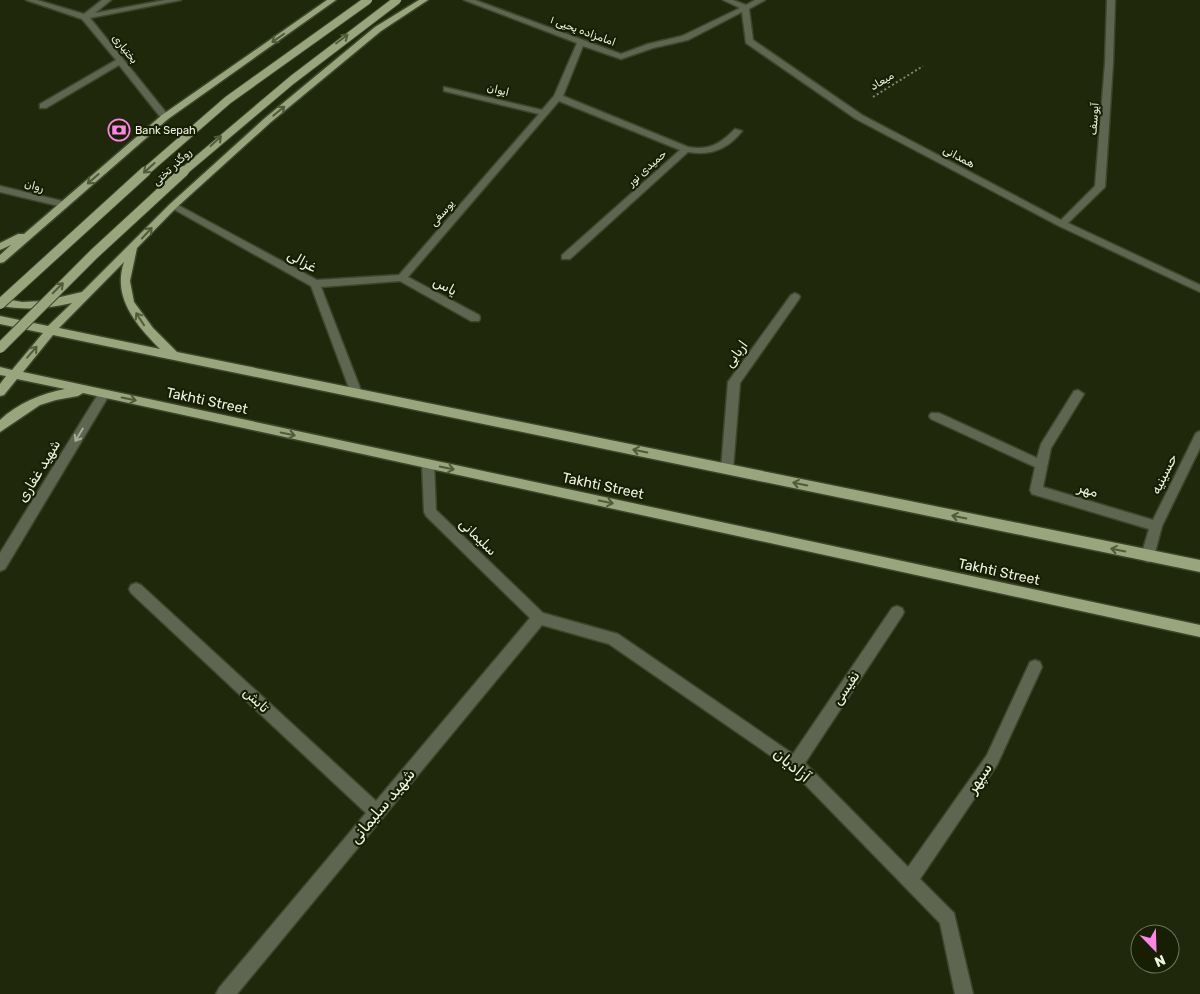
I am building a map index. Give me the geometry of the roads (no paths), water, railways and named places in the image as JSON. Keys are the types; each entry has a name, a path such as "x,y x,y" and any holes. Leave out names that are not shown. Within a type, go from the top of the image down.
{"main road":[{"path":"0,260 165,117 332,0"},
{"name":"روگذر تختی","path":"0,303 162,156 228,100 368,0"},
{"name":"روگذر تختی","path":"0,348 63,283 224,134 341,39 397,0"},
{"path":"0,392 51,330 173,206 268,120 378,30 424,0"},
{"path":"0,246 44,221"},
{"path":"134,247 127,271 126,291 134,310 148,331 173,355"},
{"path":"0,303 18,306 42,306 64,302 89,293"},
{"path":"0,320 1200,566"},
{"name":"Takhti Street","path":"0,371 1200,631"},
{"path":"0,427 8,419 35,402 64,393 90,391"}],"street":[{"path":"30,0 85,17 177,0"},
{"path":"85,17 107,0"},
{"name":"امامزاده یحیی ۱","path":"468,0 622,57 650,46 685,38 761,0"},
{"path":"727,0 745,7"},
{"name":"آیوسف","path":"1062,224 1100,187 1109,64 1111,0"},
{"name":"همدانی","path":"745,7 749,41 850,111 1062,224 1200,289"},
{"name":"بختیاری","path":"85,17 165,117"},
{"name":"یوسفی","path":"402,278 558,97 581,42"},
{"path":"44,106 120,61"},
{"name":"ایوان","path":"447,89 544,113"},
{"name":"حمیدی نور","path":"558,97 686,149 566,257"},
{"path":"686,149 699,152 712,151 723,146 738,130"},
{"name":"روان","path":"0,189 63,204"},
{"name":"غزالی","path":"173,206 315,284 356,393"},
{"path":"315,284 402,278"},
{"name":"یاس","path":"402,278 475,318"},
{"name":"اربابی","path":"727,469 734,382 795,297"},
{"name":"شهید غفاری","path":"0,565 104,394"},
{"name":"مهر","path":"1078,394 1045,447 1036,490 1156,526"},
{"path":"935,416 1041,465"},
{"name":"حسینیه","path":"1148,556 1156,526 1200,436"},
{"name":"سلیمانی","path":"428,464 430,512 539,618"},
{"name":"تابش","path":"136,589 377,812"},
{"name":"نفیسی","path":"795,764 897,612"},
{"name":"آزادیان","path":"539,618 612,639 795,764 948,919 964,994"},
{"name":"شهید سلیمانی","path":"225,994 539,618"},
{"name":"سپهر","path":"909,880 992,760 1035,667"}],"place":[{"name":"Bank Sepah","path":"119,130"}]}
